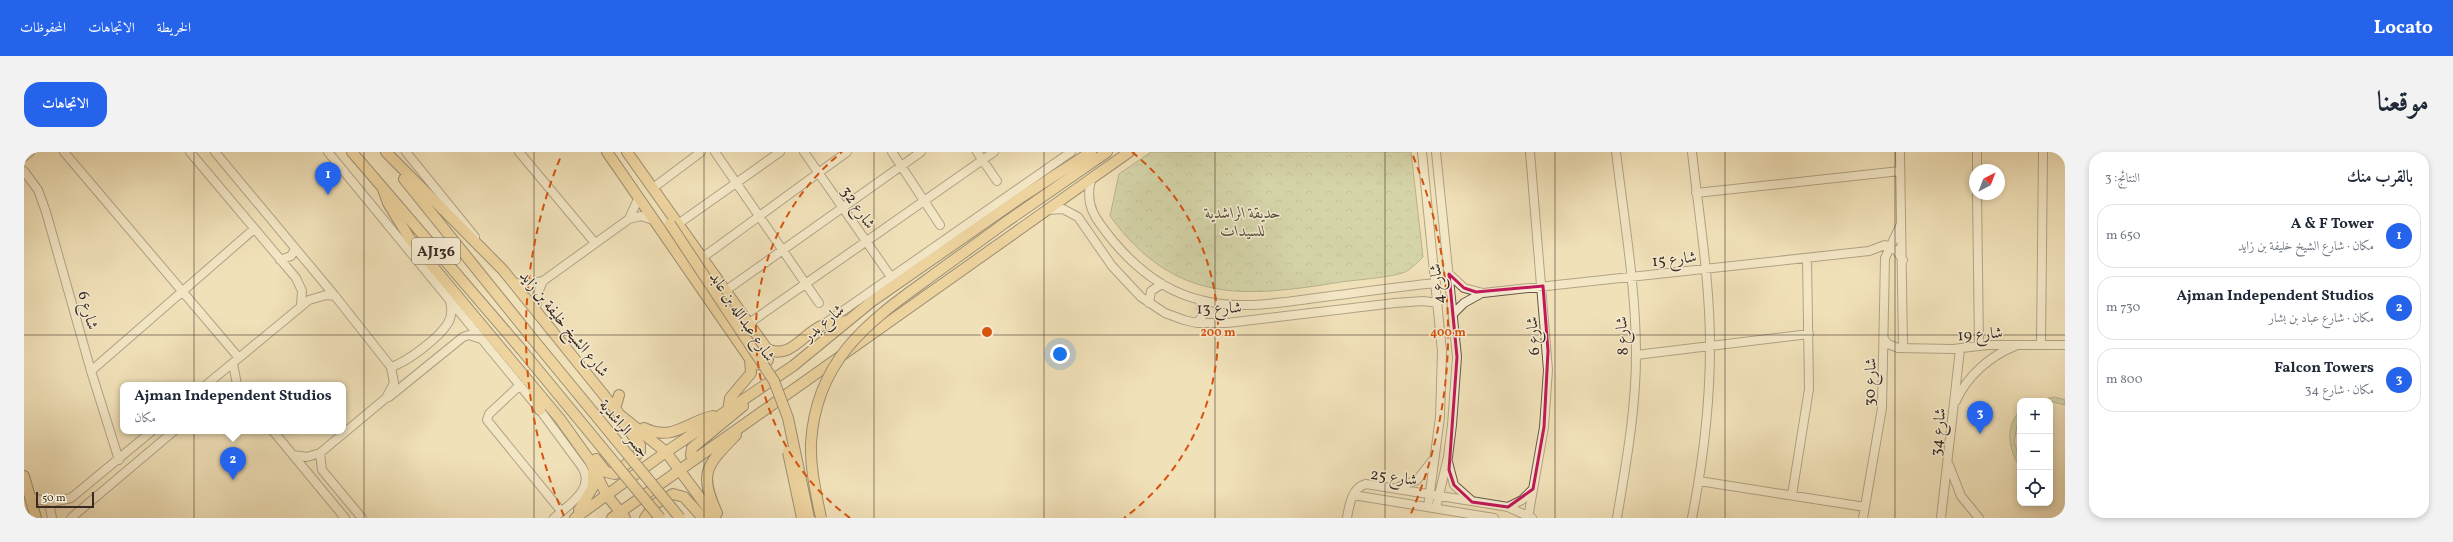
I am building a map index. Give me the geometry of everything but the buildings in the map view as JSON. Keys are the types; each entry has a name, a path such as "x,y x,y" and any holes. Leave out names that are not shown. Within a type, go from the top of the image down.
{"main road":[{"name":"AJ136","path":"352,152 383,189"},
{"name":"جسر الراشدية","path":"383,152 532,338 680,518"},
{"name":"شارع الشيخ خليفة بن زايد","path":"386,152 487,254 513,283 619,413 666,452 715,518"},
{"name":"شارع عبدالله بن عابد","path":"607,152 638,199 750,359 751,373 730,398 728,410"},
{"name":"شارع عبدالله بن عابد","path":"612,152 671,226 702,258 762,345 772,351 783,352 818,328 848,320"},
{"name":"شارع عبدالله بن عابد","path":"622,152 774,381 788,418 809,518"},
{"name":"شارع عبدالله بن عابد","path":"627,152 653,188 671,226 769,384 779,412 802,518"},
{"name":"شارع بدر","path":"574,518 666,452 793,366 848,320 1023,196 1091,152"},
{"name":"شارع بدر","path":"821,518 812,471 812,430 823,390 835,365 852,341 871,320 1006,222 1108,152"},
{"path":"383,189 388,203 410,238 568,429 590,461 606,494 619,516 680,469 1129,152"},
{"name":"جسر الراشدية","path":"383,189 520,348 660,518"},
{"path":"793,366 818,328"},
{"path":"750,359 757,365 766,363 768,356 762,345"},
{"path":"490,349 506,354"},
{"path":"531,384 540,410"},
{"path":"697,457 692,455 692,448 740,409 754,392"},
{"path":"560,419 578,434 603,469 610,474 615,474 638,455 641,449 622,424 619,413 619,395"},
{"path":"619,413 651,431 668,434 681,430 706,418 719,416"},
{"path":"719,518 707,490 708,470 715,456 752,418"},
{"path":"568,429 572,440 590,466 594,476 591,493 574,518"},
{"path":"24,476 36,518"},
{"path":"645,518 647,512 661,499 673,494 684,497 703,518"}],"street":[{"path":"24,157 30,152"},
{"path":"64,152 183,292 236,360 237,382"},
{"path":"190,152 300,284 302,291 301,306"},
{"path":"215,152 335,296 391,367 394,383 386,398"},
{"path":"328,152 520,385 582,467 587,478 584,489 554,518"},
{"path":"406,152 487,254"},
{"path":"519,152 595,243"},
{"path":"653,188 701,152"},
{"path":"715,152 819,303"},
{"path":"671,226 780,152"},
{"name":"شارع 32","path":"804,152 891,278"},
{"path":"702,258 847,152"},
{"path":"892,152 940,225"},
{"path":"725,292 921,152"},
{"path":"977,152 997,181"},
{"path":"748,324 994,152"},
{"path":"818,328 1071,152"},
{"name":"شارع 4","path":"1422,152 1438,303 1442,374 1436,453 1430,495 1432,507"},
{"name":"شارع 4","path":"1432,507 1439,496 1448,457 1456,376 1454,313 1436,152"},
{"name":"شارع 6","path":"1528,518 1544,427 1548,383 1548,351 1530,152"},
{"name":"شارع 8","path":"1616,152 1631,276 1636,355 1632,431 1617,518"},
{"path":"1692,152 1705,268 1710,346 1699,480 1692,518"},
{"path":"1900,152 1903,260 1900,348"},
{"path":"1976,152 1977,164"},
{"path":"2042,345 2044,152"},
{"name":"شارع 6","path":"24,171 38,190 46,212 91,371 119,460"},
{"path":"1696,193 1900,171"},
{"name":"شارع 13","path":"1091,180 1089,202 1101,226 1124,253 1162,284 1200,300 1236,305 1262,304 1436,283"},
{"path":"629,218 638,199"},
{"path":"1977,200 1979,346"},
{"name":"شارع 13","path":"1047,210 1063,209 1078,216 1112,266 1149,303 1174,317 1197,323 1232,322 1412,301 1438,303"},
{"path":"513,283 528,284 543,281 629,218 641,216 653,220"},
{"path":"1901,224 1889,246 1896,250 1903,260"},
{"path":"91,371 254,229"},
{"name":"شارع 15","path":"1454,313 1467,301 1483,293 1869,251 1882,246 1889,246"},
{"name":"شارع 30","path":"1863,518 1881,420 1884,360 1885,263 1889,246"},
{"path":"280,260 291,256 295,249"},
{"path":"1869,251 1879,255 1885,263"},
{"path":"1792,495 1809,389 1807,258"},
{"name":"شارع 15","path":"1449,274 1464,288 1483,293"},
{"path":"536,311 537,295 543,281"},
{"path":"1149,303 1151,291 1162,284"},
{"path":"210,382 301,306 317,297 335,296"},
{"path":"1197,323 1203,315 1200,300"},
{"path":"391,367 405,361 443,329 451,316 450,301"},
{"path":"1636,355 1809,334"},
{"path":"346,431 463,337 476,336 482,339"},
{"path":"1884,339 1888,344 1900,348"},
{"path":"1954,407 1969,380 1984,365 2001,353 2020,345"},
{"name":"شارع 19","path":"1900,348 1960,349 1979,346 2065,345"},
{"path":"1884,360 1900,348"},
{"name":"شارع 34","path":"1941,518 1960,349"},
{"path":"520,385 489,414 487,420 561,511"},
{"path":"30,498 53,502 76,495 149,434"},
{"path":"71,518 170,434"},
{"path":"276,434 345,518"},
{"path":"293,455 307,457 320,452 342,434"},
{"path":"320,452 320,464 332,482 362,518"},
{"path":"1394,489 1410,484 1420,477 1428,468 1436,453"},
{"path":"1448,457 1450,475 1454,485 1472,502"},
{"path":"1948,461 1961,496 1979,518"},
{"path":"1699,480 1865,507"},
{"path":"321,489 325,483 332,482"},
{"name":"شارع 25","path":"1353,495 1360,487 1366,484 1508,507 1520,511 1528,518"},
{"path":"1508,507 1522,500 1533,489"},
{"path":"1347,518 1353,495"},
{"name":"شارع 25","path":"1353,495 1494,518"},
{"path":"52,518 50,508 53,502"}],"highlighted area":[{"path":"1449,274 1464,288 1476,292 1543,286 1548,351 1544,427 1533,489 1508,507 1472,502 1454,485 1449,470 1457,357"}],"green space":[{"name":"حديقة الراشدية للسيدات","path":"1151,152 1411,152 1423,257 1407,271 1395,275 1272,291 1242,291 1213,288 1186,280 1160,266 1135,245 1110,216 1119,174"},
{"path":"2055,397 2065,400 2065,405 2053,402 2053,398 2050,398"},
{"path":"2017,415 2017,426 2014,442 2017,450 2017,462 2013,453 2010,439 2010,431"}],"place":[{"name":"A & F Tower","path":"328,195"},
{"name":"Falcon Towers","path":"1980,434"},
{"name":"Ajman Independent Studios","path":"233,480"}]}
